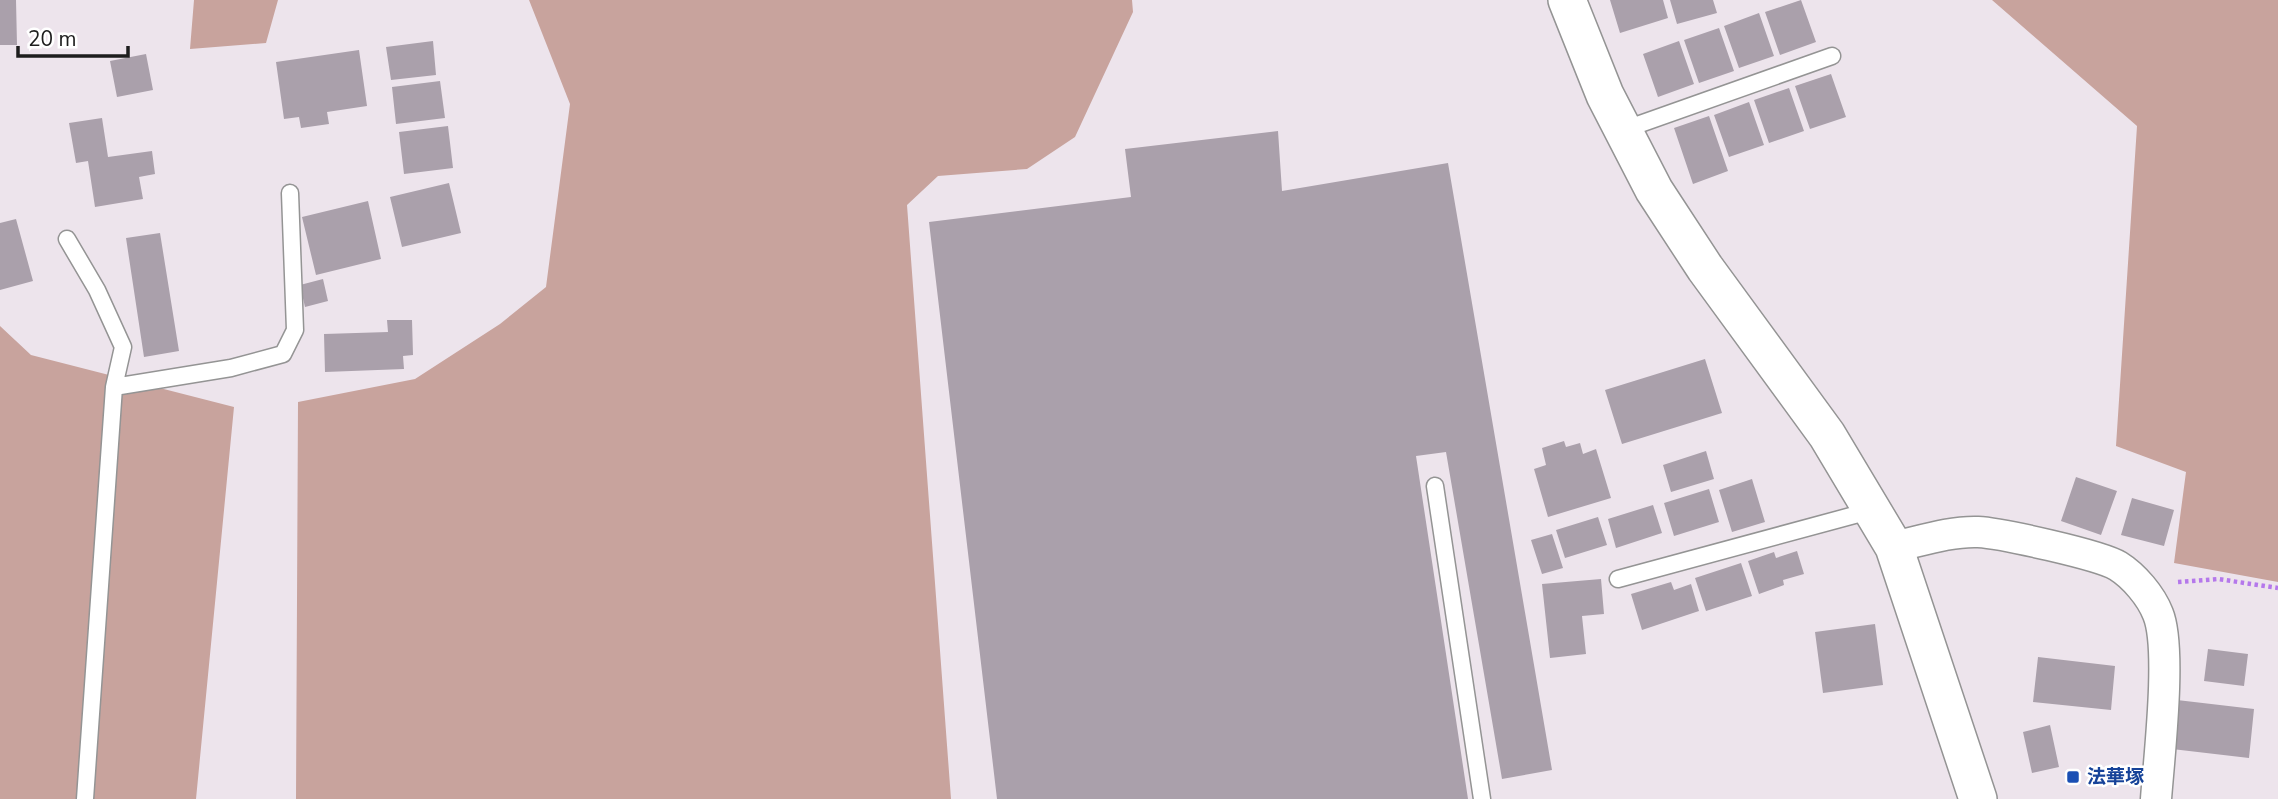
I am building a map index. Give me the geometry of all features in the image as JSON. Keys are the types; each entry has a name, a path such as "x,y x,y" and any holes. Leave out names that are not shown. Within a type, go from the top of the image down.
{"street":[{"path":"1567,0 1605,95 1668,213 1827,435 1894,547 1978,799"},
{"path":"1894,547 1949,534 1979,532 2054,547 2117,565 2146,592 2159,614 2165,641 2156,799"}],"lane":[{"path":"1623,131 1832,56"},
{"path":"114,387 231,368 283,354 295,330 290,193"},
{"path":"66,239 97,290 122,347 114,387 85,799"},
{"path":"1435,486 1482,799"},
{"path":"1618,579 1873,510"}],"path":[{"path":"2146,592 2179,582 2218,579 2278,588"}],"shaded area":[{"path":"194,0 278,0 266,43 190,49"},
{"path":"529,0 1132,0 1133,12 1075,137 1027,169 938,176 907,205 951,799 296,799 298,402 415,379 500,324 546,287 570,104"},
{"path":"1992,0 2278,0 2278,582 2174,563 2186,472 2116,446 2137,126"},
{"path":"0,326 31,355 234,407 196,799 0,799"}],"building":[{"path":"0,0 16,0 17,45 0,45"},
{"path":"1610,0 1663,0 1668,18 1620,33"},
{"path":"1670,0 1713,0 1717,13 1677,24"},
{"path":"1801,0 1816,42 1780,55 1765,12"},
{"path":"1759,13 1774,56 1739,68 1724,26"},
{"path":"1719,28 1734,71 1699,83 1684,40"},
{"path":"433,41 436,75 391,80 386,47"},
{"path":"1679,41 1694,84 1658,97 1643,54"},
{"path":"359,50 367,106 327,112 329,124 301,128 299,117 284,119 276,62"},
{"path":"146,54 153,90 117,97 110,61"},
{"path":"1831,74 1846,117 1810,129 1795,86"},
{"path":"440,81 445,118 396,124 392,87"},
{"path":"1789,88 1804,131 1769,143 1754,100"},
{"path":"1749,102 1764,145 1729,157 1714,115"},
{"path":"1709,116 1728,171 1693,184 1674,128"},
{"path":"102,118 108,157 152,151 155,174 139,177 143,199 95,207 88,161 76,163 69,123"},
{"path":"448,126 453,168 404,174 399,132"},
{"path":"1278,131 1282,191 1448,163 1552,770 1502,779 1446,452 1416,456 1468,799 997,799 929,222 1131,197 1125,149"},
{"path":"449,183 461,233 402,247 390,197"},
{"path":"368,201 381,259 316,275 302,217"},
{"path":"16,219 33,281 0,290 0,223"},
{"path":"160,233 179,351 144,357 126,238"},
{"path":"323,279 328,301 305,307 300,285"},
{"path":"387,320 412,320 413,355 403,356 404,369 325,372 324,334 388,332"},
{"path":"1705,359 1722,413 1622,444 1605,390"},
{"path":"1564,441 1566,447 1580,443 1583,454 1596,449 1611,498 1548,517 1534,469 1546,465 1542,448"},
{"path":"1706,451 1714,479 1671,492 1663,465"},
{"path":"2076,477 2117,491 2101,535 2061,521"},
{"path":"1752,479 1765,522 1732,532 1719,490"},
{"path":"1709,489 1719,522 1674,536 1664,503"},
{"path":"2132,498 2174,510 2164,546 2121,535"},
{"path":"1653,505 1662,533 1616,548 1608,519"},
{"path":"1598,517 1607,545 1565,558 1556,530"},
{"path":"1552,534 1563,568 1542,574 1531,540"},
{"path":"1797,551 1804,574 1783,580 1784,585 1759,594 1748,561 1774,552 1776,558"},
{"path":"1741,563 1752,596 1706,611 1695,578"},
{"path":"1601,579 1604,614 1582,616 1586,654 1550,658 1542,584"},
{"path":"1671,582 1674,590 1691,584 1699,611 1642,630 1631,594"},
{"path":"1875,624 1883,685 1823,693 1815,632"},
{"path":"2208,649 2248,654 2244,686 2204,681"},
{"path":"2038,657 2115,666 2111,710 2033,702"},
{"path":"2177,700 2254,709 2249,758 2172,749"},
{"path":"2050,725 2059,767 2032,773 2023,732"}],"place":[{"name":"法華塚","path":"2073,777"}]}
